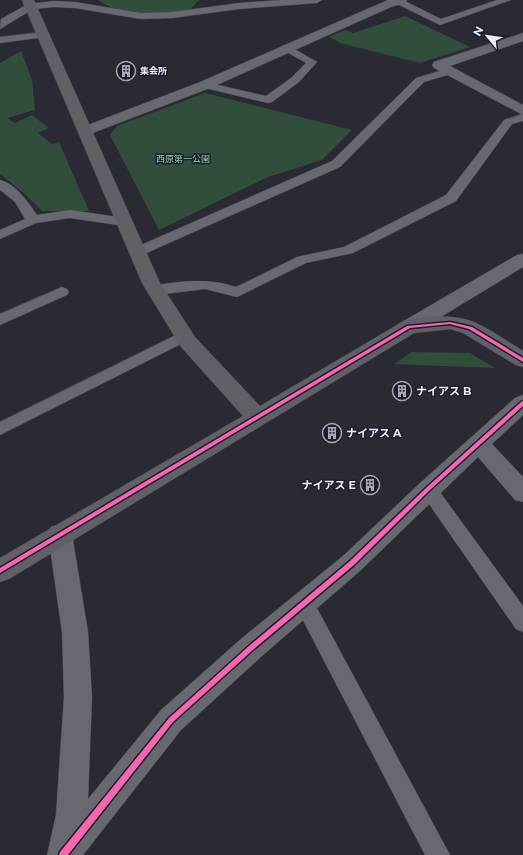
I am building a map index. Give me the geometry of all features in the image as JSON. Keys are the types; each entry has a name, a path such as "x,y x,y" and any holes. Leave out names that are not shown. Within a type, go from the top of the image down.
{"street":[{"path":"85,131 205,85 399,0"},
{"path":"30,3 137,252 156,290 184,336 257,417"},
{"path":"523,37 439,65 523,111"},
{"path":"0,571 523,258"},
{"path":"410,327 450,323 470,328 523,360"},
{"path":"63,855 171,720 252,647 352,563 428,489 523,403"},
{"path":"479,444 523,492"},
{"path":"60,534 76,632 78,697 72,815 63,855"}],"lane":[{"path":"1,22 30,3 75,5 141,16 172,15 239,6 318,0"},
{"path":"399,0 440,22 506,0"},
{"path":"0,40 43,35"},
{"path":"205,85 268,100 295,80 312,62 289,49"},
{"path":"137,252 336,164 420,80 450,71"},
{"path":"156,290 199,283 222,287 237,292 302,260 348,250 451,198 508,122 523,117"},
{"path":"0,184 20,200 33,220"},
{"path":"0,235 33,220 70,214 125,222"},
{"path":"0,320 62,292"},
{"path":"0,429 184,336"},
{"path":"428,489 523,623"},
{"path":"304,603 438,855"}],"green space":[{"path":"98,0 199,0 189,11 142,14 120,10"},
{"path":"405,16 470,47 420,63 340,43 329,37 345,30 353,33"},
{"path":"21,51 32,80 35,110 7,118 15,123 32,115 49,128 38,133 52,144 59,142 89,211 42,211 25,194 0,174 0,63"},
{"name":"西原第一公園","path":"205,93 352,130 322,160 268,177 159,230 110,135 117,126"},
{"path":"412,352 470,353 495,368 394,364"}],"cycle path":[{"path":"0,571 409,327 450,323 470,328 523,360"},
{"path":"63,855 171,720 252,647 352,563 428,489 523,403"}],"place":[{"name":"集会所","path":"126,71"},
{"name":"ナイアス B","path":"402,391"},
{"name":"ナイアス A","path":"332,433"},
{"name":"ナイアス E","path":"370,485"}]}
